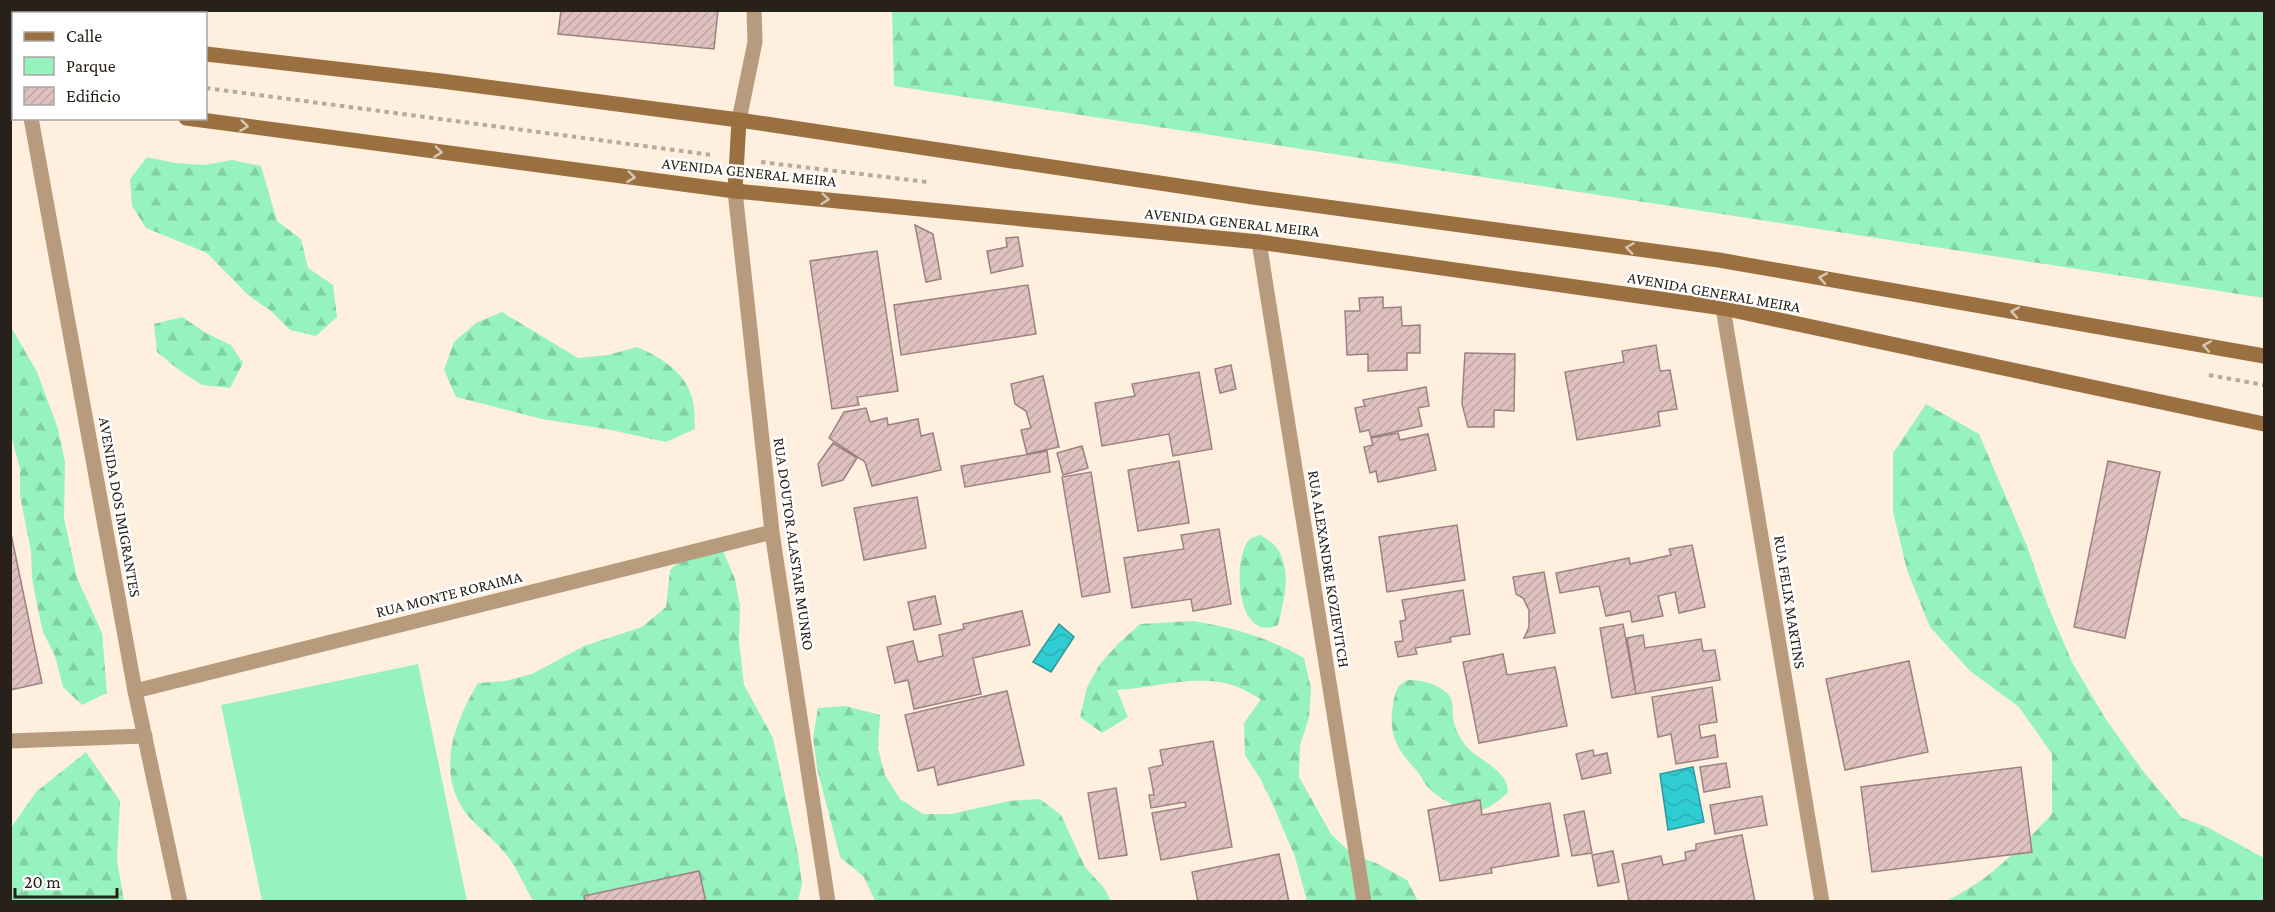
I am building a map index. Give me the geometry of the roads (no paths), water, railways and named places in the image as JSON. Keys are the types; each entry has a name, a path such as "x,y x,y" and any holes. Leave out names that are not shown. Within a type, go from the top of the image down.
{"main road":[{"name":"AVENIDA GENERAL MEIRA","path":"207,54 441,81 739,120 1253,197 1719,260 2265,356"},
{"name":"AVENIDA GENERAL MEIRA","path":"201,120 735,190 1259,242 1723,308 2265,424"},
{"path":"735,190 739,120"}],"street":[{"path":"739,120 755,42 754,10"},
{"name":"AVENIDA DOS IMIGRANTES","path":"31,120 135,691 180,902"},
{"name":"RUA DOUTOR ALASTAIR MUNRO","path":"735,190 772,532 828,902"},
{"name":"RUA ALEXANDRE KOZIEVITCH","path":"1259,242 1364,902"},
{"name":"RUA FELIX MARTINS","path":"1723,308 1822,902"},
{"name":"RUA MONTE RORAIMA","path":"135,691 772,532"},
{"path":"10,741 145,736"}],"water":[{"path":"1059,624 1074,637 1051,672 1033,662"},
{"path":"1693,767 1704,822 1668,830 1660,774"}]}
